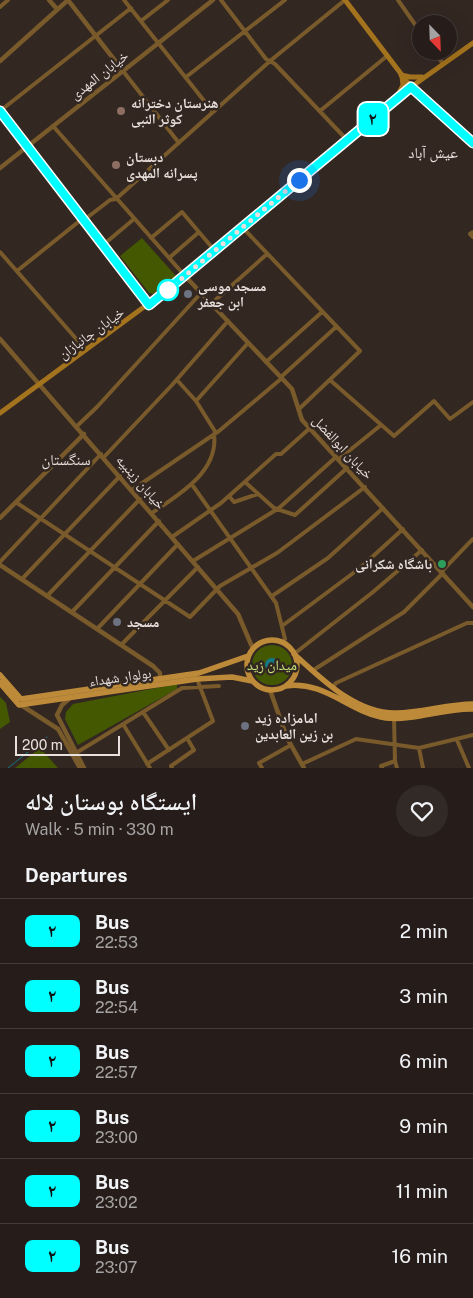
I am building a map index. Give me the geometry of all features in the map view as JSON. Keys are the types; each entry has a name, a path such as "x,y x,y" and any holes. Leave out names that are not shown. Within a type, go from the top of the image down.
{"main road":[{"path":"345,0 411,87 473,143"},
{"name":"خیابان جانبازان","path":"0,414 186,276 411,87 471,44"},
{"path":"401,74 410,78 426,76"},
{"path":"396,100 403,86 401,74"},
{"path":"473,704 455,704 397,714 386,713 365,707 333,688 283,643 267,641 253,648 248,656 246,668 252,681 259,687 270,690 286,686 307,685 343,699 363,711 394,718 456,708 473,709"},
{"path":"286,686 296,671 294,654"},
{"name":"بولوار شهداء","path":"20,704 70,697 160,679 199,674 248,656"},
{"name":"بولوار شهداء","path":"0,675 21,699 114,688 181,685 197,679 232,678 252,681"},
{"path":"0,683 20,704"}],"street":[{"path":"0,7 8,0"},
{"path":"48,0 57,9"},
{"path":"0,61 68,0 178,143"},
{"path":"124,0 213,112"},
{"path":"141,22 168,0"},
{"name":"خیابان المهدی","path":"0,168 213,0"},
{"path":"221,0 244,32 270,61 347,140"},
{"path":"186,77 285,0"},
{"path":"17,271 83,219 110,200 116,199 270,61 345,0"},
{"path":"398,0 412,20"},
{"path":"131,8 0,111 149,305"},
{"path":"471,44 473,52"},
{"path":"320,111 388,56"},
{"path":"440,60 443,64"},
{"path":"53,126 186,276"},
{"path":"151,238 182,212 216,251"},
{"path":"103,245 134,219"},
{"path":"243,228 360,351 299,409"},
{"path":"169,258 199,232"},
{"path":"0,252 87,350"},
{"path":"211,304 267,254"},
{"name":"خیابان ابوالفضل","path":"186,276 292,389 302,420 473,607"},
{"path":"77,426 97,407 201,292"},
{"path":"266,362 322,312"},
{"path":"160,679 160,673 153,666 0,563 41,518 177,380 228,321"},
{"path":"132,490 215,434 281,378 336,327"},
{"name":"خیابان زینبیه","path":"0,339 140,498 238,614 253,648"},
{"path":"196,401 248,343"},
{"path":"152,513 193,486 212,455 215,434 196,401 177,380"},
{"path":"330,380 394,436 434,401 450,419 473,402"},
{"path":"193,561 277,510 338,458 381,425"},
{"path":"172,537 229,496 310,428"},
{"path":"0,518 84,434"},
{"path":"245,482 277,510 295,515 347,468"},
{"path":"22,579 120,476"},
{"path":"193,486 272,596 282,626 285,639 283,643"},
{"path":"17,503 190,617 220,586 252,568 365,488"},
{"path":"229,496 234,502 258,494"},
{"path":"47,596 140,498"},
{"path":"272,596 328,558 383,508"},
{"path":"72,612 159,521"},
{"path":"282,626 360,568 403,529"},
{"path":"312,671 404,612 473,538"},
{"path":"97,629 178,544"},
{"path":"294,654 373,592 422,550"},
{"path":"121,645 198,567"},
{"path":"333,688 340,681 468,623 473,623"},
{"path":"123,724 148,766 212,722 197,679"},
{"path":"76,752 143,712 181,685 219,686"},
{"path":"270,690 291,745 303,766 356,739 419,748 473,735"},
{"path":"70,697 62,705 57,715 60,728 80,768"},
{"path":"20,704 60,728 84,768"},
{"path":"143,712 169,750"},
{"path":"394,718 395,761 397,768"},
{"path":"172,768 171,766 194,750 187,738"},
{"path":"457,740 469,768"},
{"path":"262,768 260,763 291,745"},
{"path":"419,748 423,768"},
{"path":"382,768 381,766 395,761"}],"green space":[{"path":"142,238 176,276 153,294 149,293 120,256"},
{"name":"میدان زید","path":"276,645 283,648 289,654 292,665 291,673 283,682 276,685 268,685 261,682 253,673 252,661 255,654 264,646"},
{"path":"177,684 177,689 78,745 65,719 66,712 73,704"},
{"path":"0,697 6,703 10,722 0,729"},
{"path":"40,748 58,768 15,768"}],"water":[{"path":"272,658 277,660 279,665 277,670 272,672 267,670 265,665 267,660"}],"waterway":[{"path":"8,768 47,737"}],"bus line":[{"name":"۲","path":"0,111 149,305 411,87 473,143"}],"place":[{"name":"هنرستان دخترانه کوثر النبی","path":"121,111"},
{"name":"دبستان پسرانه المهدی","path":"116,165"},
{"name":"مسجد موسی ابن جعفر","path":"188,294"},
{"name":"باشگاه شکرانی","path":"442,564"},
{"name":"مسجد","path":"117,622"},
{"name":"امامزاده زید بن زین العابدین","path":"245,726"}],"district":[{"name":"عیش آباد","path":"433,152"},
{"name":"سنگستان","path":"66,459"}],"route":[{"path":"168,290 299,180"}]}
